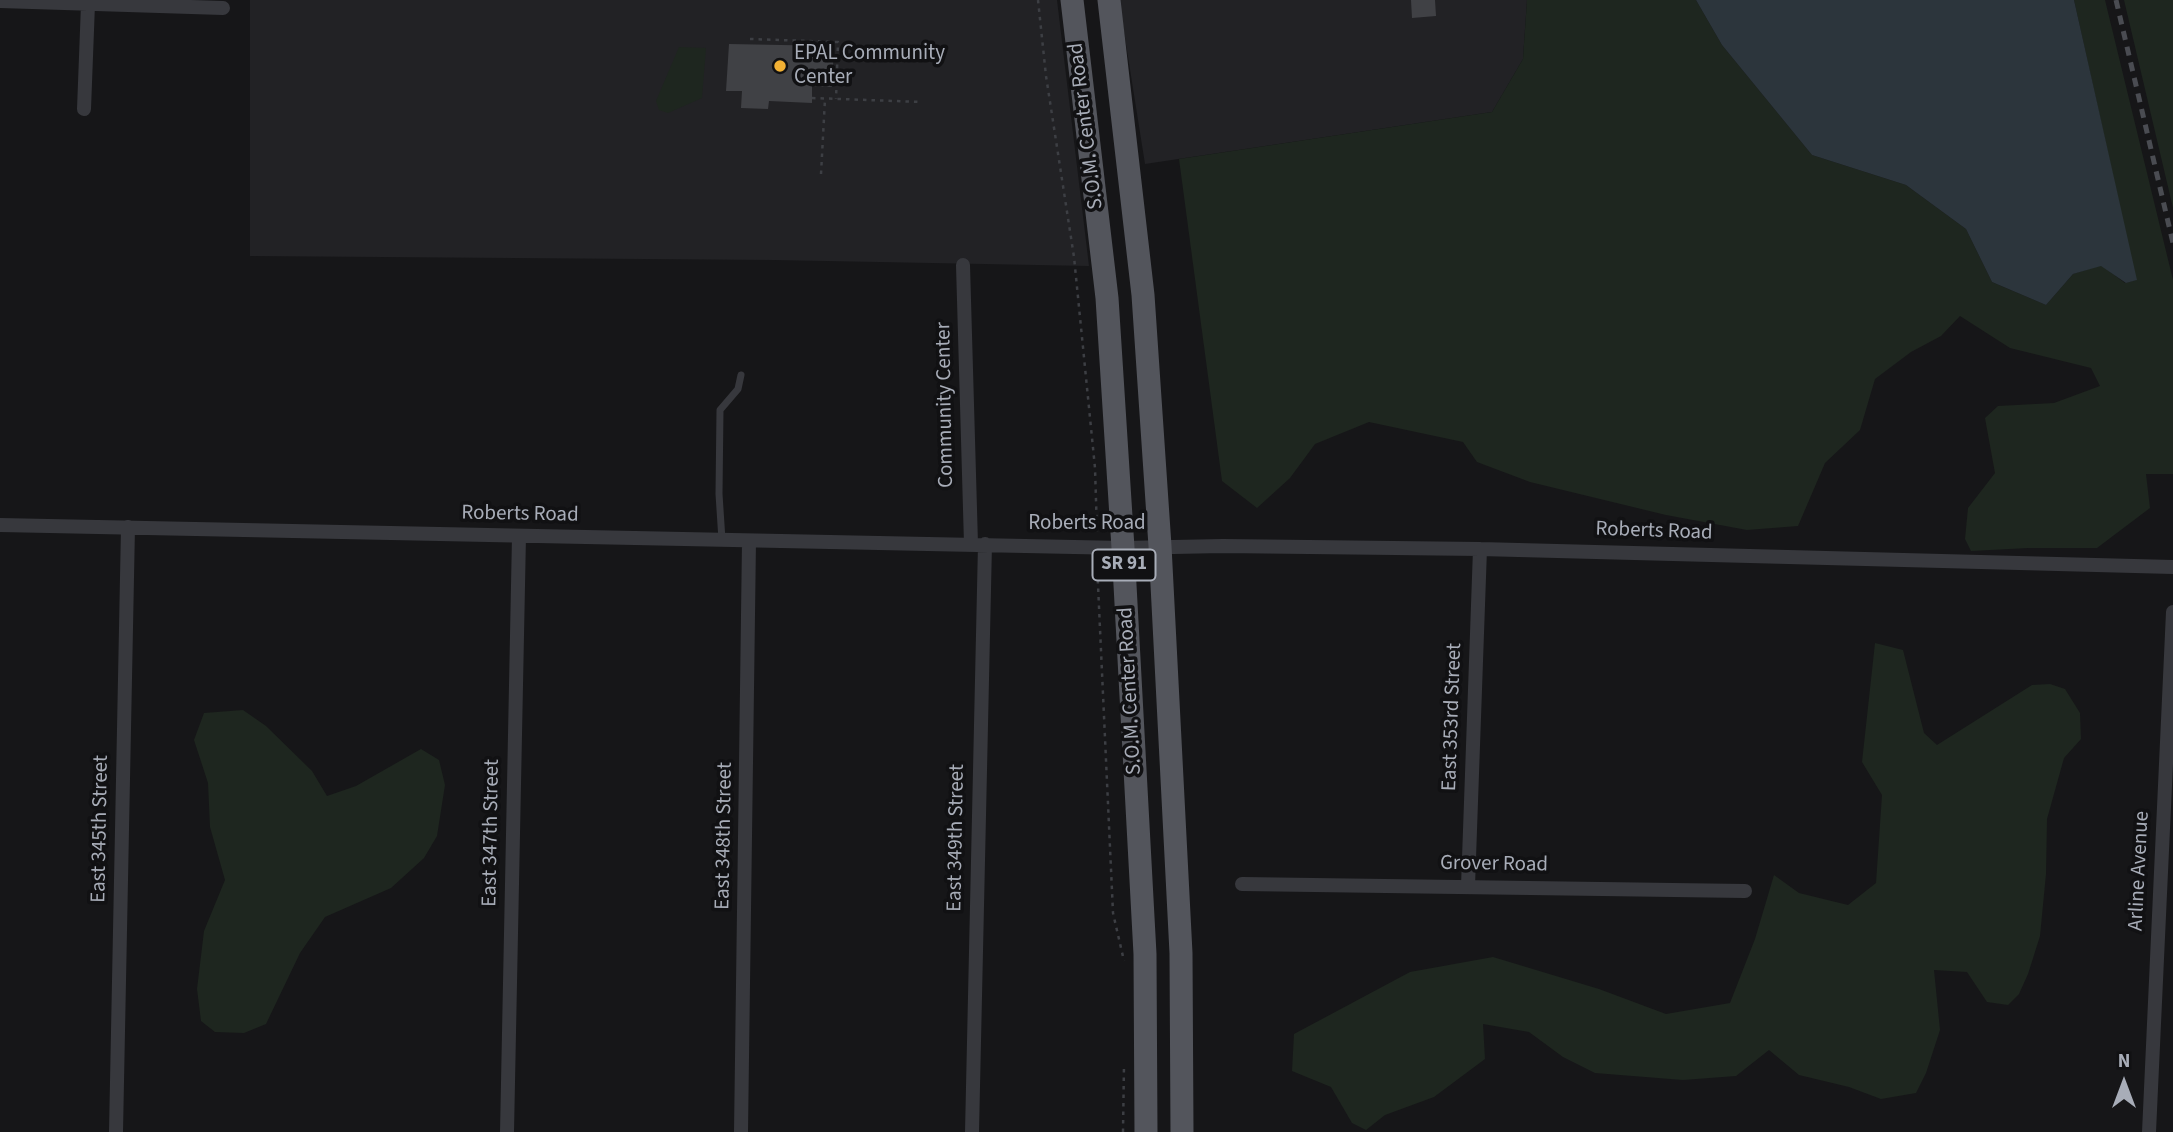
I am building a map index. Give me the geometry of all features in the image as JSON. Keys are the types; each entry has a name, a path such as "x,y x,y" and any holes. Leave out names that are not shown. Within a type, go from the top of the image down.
{"main road":[{"name":"S.O.M. Center Road","path":"1072,0 1107,298 1124,548 1145,954 1146,1132"},
{"name":"S.O.M. Center Road","path":"1109,0 1143,295 1160,546 1181,953 1182,1132"}],"street":[{"path":"0,1 223,8"},
{"path":"84,108 88,4"},
{"name":"Community Center","path":"963,265 978,544"},
{"name":"Roberts Road","path":"0,524 1124,548 1160,546 1480,549 2173,567"},
{"name":"East 345th Street","path":"116,1132 128,527"},
{"name":"East 347th Street","path":"507,1132 519,536"},
{"name":"East 348th Street","path":"741,1132 750,541"},
{"name":"East 349th Street","path":"972,1132 978,544"},
{"name":"East 353rd Street","path":"1468,886 1480,549"},
{"name":"Arline Avenue","path":"2149,1132 2173,612"},
{"name":"Grover Road","path":"1242,884 1745,891"}],"lane":[{"path":"722,541 719,494 720,410 738,389 741,375"}],"path":[{"path":"1038,0 1046,76 1074,257 1095,468 1097,535"},
{"path":"750,39 838,42 836,99"},
{"path":"811,98 922,102"},
{"path":"821,174 825,99"},
{"path":"1097,565 1113,913 1126,966"},
{"path":"1124,1063 1124,1132"}],"shaded area":[{"path":"250,0 1057,0 1089,266 773,260 250,256"},
{"path":"1119,0 1527,0 1523,59 1492,112 1145,164"},
{"path":"1527,0 1696,0 1722,45 1812,155 1906,185 1966,229 1992,282 2046,305 2073,274 2101,265 2125,283 2136,280 2074,0 2105,0 2173,280 2173,474 2146,474 2150,508 2097,548 1971,551 1965,539 1968,508 1995,473 1985,418 1998,406 2054,403 2100,386 2091,368 2010,348 1960,316 1941,336 1911,352 1875,379 1860,430 1825,463 1798,526 1747,530 1666,515 1530,482 1477,462 1463,442 1369,422 1315,444 1290,478 1257,508 1222,481 1179,159 1492,112 1523,59"},
{"path":"1696,0 2074,0 2137,280 2126,283 2101,266 2073,274 2046,305 1992,282 1966,229 1906,185 1812,155 1722,45"},
{"path":"2124,0 2173,0 2173,208"},
{"path":"679,47 706,48 702,98 668,113 659,110 656,101"},
{"path":"1875,643 1903,650 1924,733 1937,745 2032,685 2050,684 2065,689 2080,713 2081,739 2064,758 2047,819 2046,874 2040,936 2028,974 2019,994 2008,1005 1987,1002 1967,972 1934,970 1940,1030 1926,1073 1916,1093 1881,1099 1849,1087 1799,1075 1769,1050 1736,1076 1683,1080 1595,1073 1563,1057 1529,1032 1483,1024 1485,1059 1434,1097 1385,1115 1366,1130 1352,1123 1331,1087 1292,1071 1294,1034 1410,972 1493,957 1599,989 1666,1014 1730,1003 1755,939 1774,875 1799,893 1848,905 1876,883 1882,795 1862,762"},
{"path":"243,710 266,726 312,771 327,796 356,786 421,749 439,760 445,785 437,836 424,858 391,888 325,917 300,953 266,1024 244,1033 215,1032 201,1021 197,989 204,931 225,880 210,827 208,783 194,740 204,713"}],"building":[{"path":"1411,0 1435,0 1436,16 1412,18"},
{"name":"EPAL Community Center","path":"729,44 834,46 832,87 812,86 812,103 769,101 768,109 741,108 742,91 726,91"}],"railway":[{"path":"2116,0 2173,243"}],"place":[{"name":"EPAL Community Center","path":"780,66"}]}
